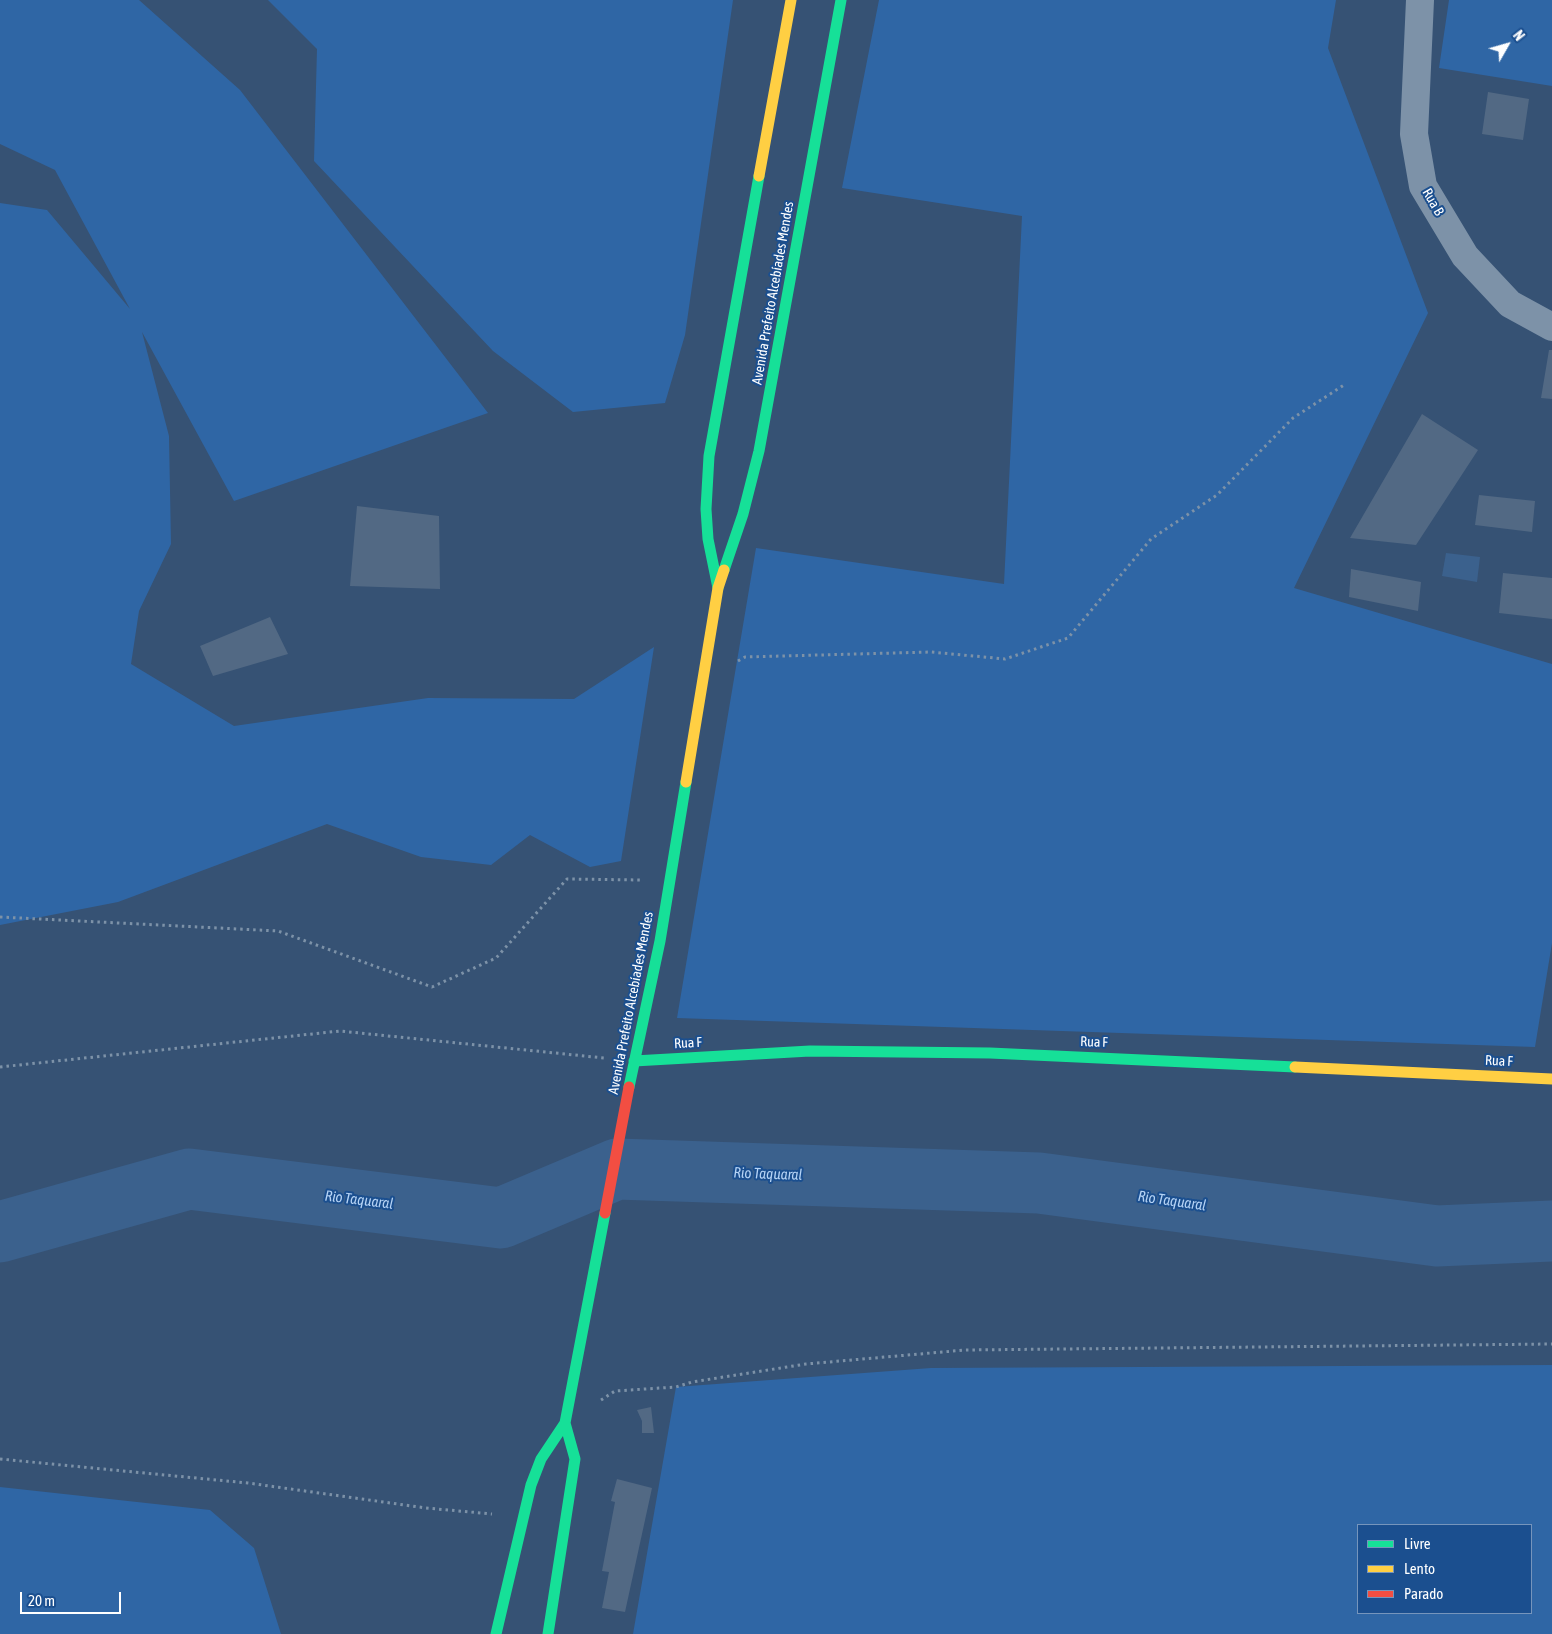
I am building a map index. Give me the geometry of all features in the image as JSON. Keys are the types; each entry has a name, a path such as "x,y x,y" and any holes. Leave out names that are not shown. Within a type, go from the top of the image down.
{"main road":[{"name":"Avenida Prefeito Alcebíades Mendes","path":"718,588 708,539 706,509 710,456 792,0"},
{"name":"Avenida Prefeito Alcebíades Mendes","path":"496,1634 523,1517 540,1459 565,1423 634,1061 660,942 718,588 743,514 759,450 841,0"},
{"path":"706,509 717,519"},
{"path":"730,522 743,514"},
{"name":"Rua F","path":"634,1061 810,1051 990,1053 1552,1079"},
{"name":"Avenida Prefeito Alcebíades Mendes","path":"548,1634 573,1483 575,1459 565,1423"}],"street":[{"name":"Rua B","path":"1420,0 1414,134 1423,186 1465,256 1510,304 1552,327"}],"path":[{"path":"704,678 745,657 931,652 1005,659 1068,638 1152,539 1217,495 1293,418 1344,385"},
{"path":"0,917 278,931 432,987 496,958 566,879 670,880"},
{"path":"0,1067 340,1031 634,1061"},
{"path":"565,1423 615,1391 676,1387 692,1382 806,1364 956,1351 1552,1344"},
{"path":"0,1459 248,1483 426,1508 523,1517"}],"shaded area":[{"path":"0,0 139,0 240,90 488,413 234,501 142,332 169,436 171,544 139,611 131,664 234,726 428,698 574,699 654,647 621,861 590,867 530,835 491,865 421,857 327,824 118,902 0,925 0,203 47,210 130,309 55,170 0,144"},
{"path":"268,0 733,0 685,335 665,403 573,412 493,351 314,161 317,49"},
{"path":"879,0 1336,0 1328,48 1428,313 1294,588 1552,664 1552,943 1535,1047 677,1018 756,548 1004,584 1022,216 842,188"},
{"path":"1449,0 1552,0 1552,86 1439,68"},
{"path":"1446,553 1480,557 1477,582 1442,576"},
{"path":"1552,1365 1552,1634 633,1634 676,1387 931,1368"},
{"path":"0,1487 210,1510 254,1548 281,1634 0,1634"}],"building":[{"path":"1488,92 1529,99 1523,140 1482,134"},
{"path":"1549,350 1552,350 1552,399 1541,398"},
{"path":"1422,414 1478,450 1416,545 1350,538"},
{"path":"1479,495 1535,501 1532,532 1475,525"},
{"path":"357,506 439,516 440,589 350,586"},
{"path":"1351,569 1421,582 1418,611 1349,597"},
{"path":"1503,573 1552,578 1552,619 1499,613"},
{"path":"270,617 288,654 213,676 200,646"},
{"path":"651,1407 654,1433 642,1433 642,1421 637,1410"},
{"path":"617,1479 652,1488 625,1612 602,1608 609,1572 602,1571 615,1502 611,1501"}],"waterway":[{"name":"Rio Taquaral","path":"0,1232 189,1179 501,1218 617,1169 1039,1183 1437,1236 1552,1231"}],"traffic: fast":[{"path":"724,570 743,514 759,451 841,0"},
{"path":"718,588 708,539 706,509 709,456 759,176"},
{"path":"629,1087 660,941 686,782"},
{"path":"634,1061 810,1051 990,1053 1295,1067"},
{"path":"496,1634 531,1485 541,1459 565,1423 605,1213"},
{"path":"548,1634 575,1459 565,1423"}],"traffic: slow":[{"path":"759,176 791,0"},
{"path":"686,782 718,588 724,570"},
{"path":"1295,1067 1552,1079"}],"traffic: jam":[{"path":"605,1213 629,1087"}]}
